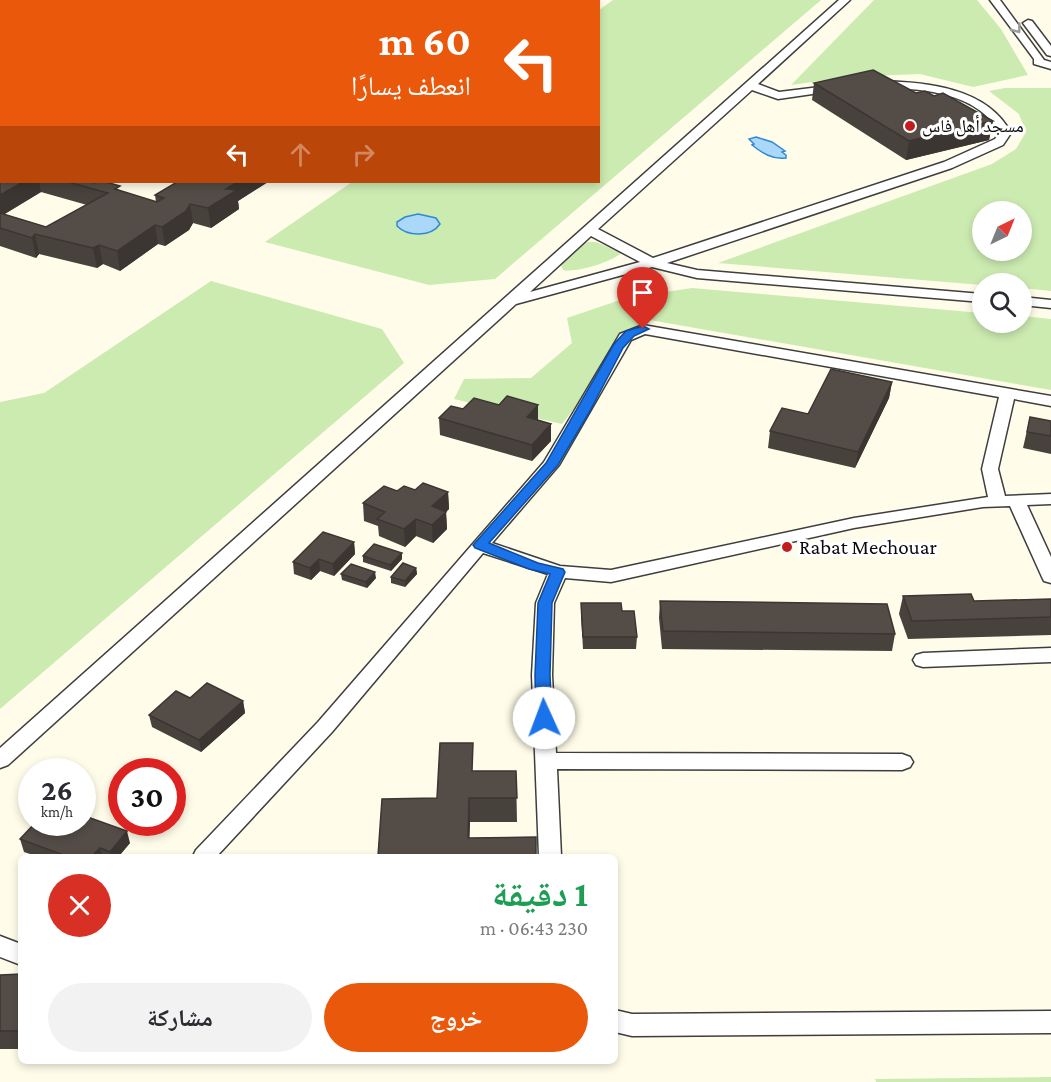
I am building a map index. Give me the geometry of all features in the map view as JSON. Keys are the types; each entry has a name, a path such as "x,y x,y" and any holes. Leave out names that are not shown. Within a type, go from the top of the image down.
{"street":[{"path":"0,760 845,0"},
{"path":"995,0 1048,64"},
{"path":"1024,18 1051,53"},
{"path":"511,301 652,263 948,165 999,142 1005,134 1002,123 996,115 959,96 916,86 868,84"},
{"path":"750,85 778,96 847,87"},
{"path":"590,230 652,263 697,274 972,297"},
{"path":"1032,302 1051,304"},
{"path":"206,854 325,727 551,465 584,411 618,346 625,337 637,330 679,334 1051,401"},
{"path":"1008,393 990,469 1051,577"},
{"path":"480,545 534,566 592,577 621,574 854,523 1007,500 1051,499"},
{"path":"550,854 542,675 545,603 558,572"},
{"path":"923,660 1051,655"},
{"path":"546,761 902,762"},
{"path":"0,946 18,954"},
{"path":"618,1022 632,1025 1051,1022"}],"green space":[{"path":"613,0 821,0 495,279 429,285 265,242 351,183 600,183 600,9"},
{"path":"874,0 977,0 1001,29 1028,75 973,87 920,74 846,77 791,85"},
{"path":"1005,88 1051,88 1051,291 1032,289 1032,273 972,273 972,284 718,263 992,164 1016,149 1026,132 1019,114 989,91"},
{"path":"596,242 621,253 594,266 563,270 561,265 584,243"},
{"path":"211,281 382,329 404,363 0,709 0,402 44,393"},
{"path":"692,288 972,312 972,333 1032,333 1032,317 1051,319 1051,390 644,319 562,424 454,399 464,379 531,378 572,343 567,318 626,298"},
{"path":"1051,1077 1051,1082 876,1082 875,1079"}],"water":[{"path":"756,137 772,142 785,151 782,152 786,158 772,157 760,151 752,145 754,144 749,139"},
{"path":"418,214 436,218 440,224 431,231 419,234 407,232 397,226 397,222 405,217"}],"building":[{"path":"873,70 916,93 925,91 934,96 943,93 993,121 909,141 814,83"},
{"path":"0,183 21,183 0,195"},
{"path":"72,183 110,183 120,186 115,189 157,202 164,198 155,195 175,183 235,183 226,189 237,190 208,208 190,204 186,211 162,227 155,225 117,251 99,245 93,248 35,234 32,238 0,228 0,213 46,227 108,193"},
{"path":"831,369 892,382 858,452 770,431 782,408 808,414"},
{"path":"507,396 538,405 527,417 551,424 532,445 439,418 451,406 463,409 474,398 499,405"},
{"path":"1030,417 1051,421 1051,436 1027,432"},
{"path":"423,483 448,492 432,506 446,512 432,525 416,519 404,529 377,519 385,512 363,503 384,486 397,491 404,486 415,490"},
{"path":"323,532 354,542 333,564 319,559 310,568 293,562"},
{"path":"374,544 402,553 390,565 363,556"},
{"path":"403,563 416,568 405,581 391,577"},
{"path":"351,564 375,572 366,582 341,574"},
{"path":"971,594 974,601 1051,599 1051,617 912,621 903,596"},
{"path":"660,601 887,604 895,634 663,631"},
{"path":"581,603 621,603 622,611 634,611 637,637 583,637"},
{"path":"207,683 243,701 199,740 149,715 176,691 190,698"},
{"path":"440,743 473,743 472,771 516,771 517,798 469,798 468,838 536,837 536,854 378,854 382,799 437,798"},
{"path":"96,820 108,824 108,836 123,836 110,852 100,848 94,854 61,854 20,839 23,836 96,836"},
{"path":"18,974 18,1031 0,1031 0,975"}],"place":[{"name":"مسجد أهل فاس","path":"910,126"},
{"name":"Rabat Mechouar","path":"787,547"}],"route":[{"path":"544,718 542,675 545,603 558,572 534,566 480,545 551,465 584,411 618,346 630,333 643,329"}]}
